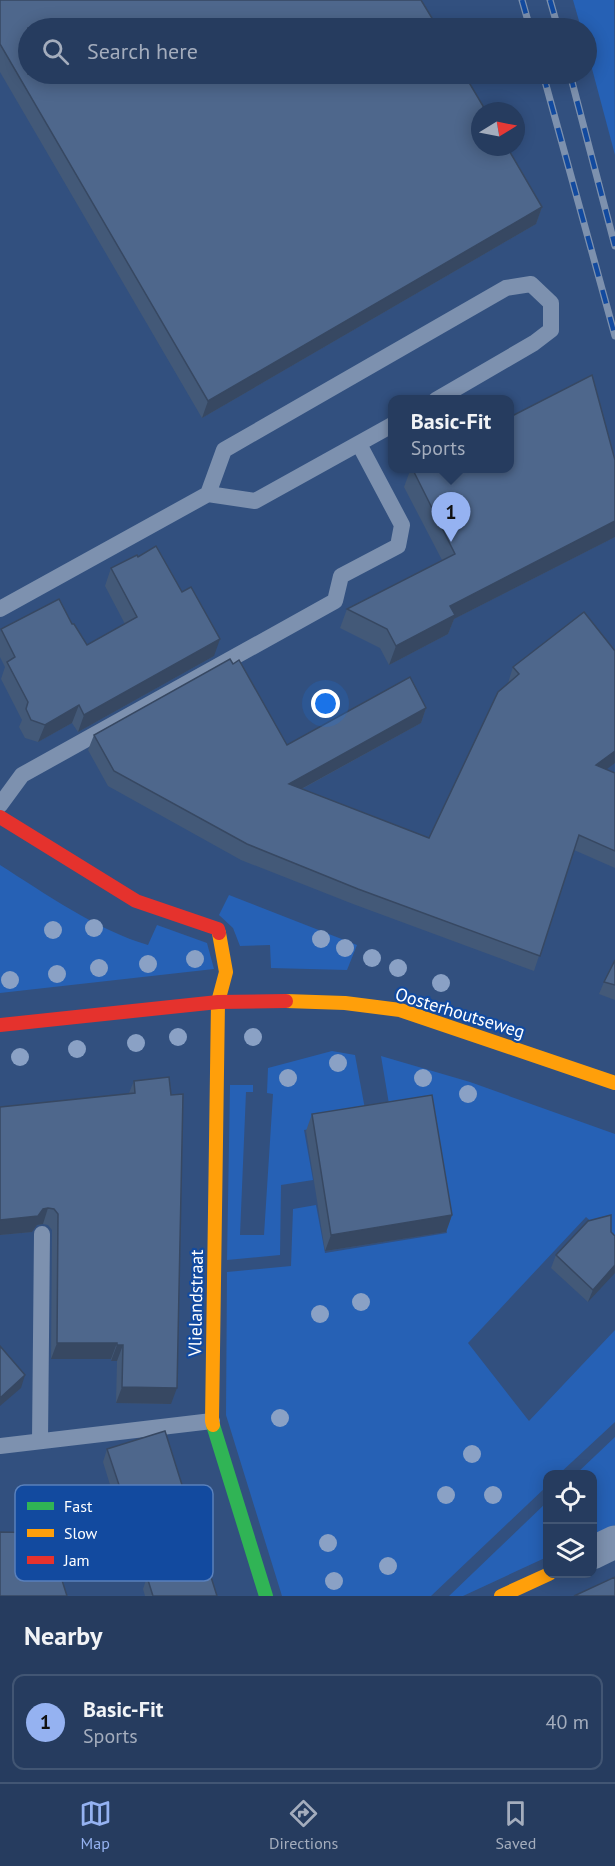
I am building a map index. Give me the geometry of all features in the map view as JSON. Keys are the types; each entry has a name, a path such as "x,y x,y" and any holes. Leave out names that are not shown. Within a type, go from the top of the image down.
{"street":[{"path":"0,817 136,901 218,929 226,972 218,1002"},
{"name":"Oosterhoutseweg","path":"0,1025 218,1002 345,1003 400,1010 615,1083"},
{"name":"Vlielandstraat","path":"218,1002 212,1421 266,1596"},
{"path":"597,1551 615,1542"},
{"path":"501,1596 543,1577"}],"lane":[{"path":"208,494 224,450 506,288 531,284 551,303 551,330 534,343 443,395"},
{"path":"0,609 208,494 255,501 388,428"},
{"path":"0,805 22,775 335,601 341,576 398,546 402,525 359,444"},
{"path":"40,1441 42,1234"},
{"path":"0,1446 212,1421"}],"shaded area":[{"path":"573,0 614,0 615,155 596,84 597,18 578,18"},
{"path":"0,865 91,921 129,939 148,945 157,925 207,943 214,969 0,993"},
{"path":"229,895 357,945 347,970 271,968 270,945 240,946 233,928 219,915"},
{"path":"332,1051 355,1055 367,1120 304,1130 313,1180 281,1185 280,1255 227,1260 230,1085 253,1085 253,1092 246,1092 240,1235 264,1235 273,1094 267,1093 268,1068"},
{"path":"381,1056 470,1082 615,1134 615,1243 586,1217 468,1343 529,1421 615,1330 615,1422 563,1470 543,1470 543,1490 431,1596 282,1596 226,1415 227,1272 291,1266 293,1209 316,1205 325,1253 447,1233 427,1111 391,1116"},
{"path":"615,1437 615,1525 597,1534 597,1470 580,1470"},
{"path":"543,1506 543,1559 463,1596 449,1596"}],"building":[{"path":"0,0 421,0 432,18 18,18 18,75 0,44"},
{"path":"23,84 470,84 481,102 471,102 471,156 512,156 542,207 208,401"},
{"path":"592,375 615,460 615,521 450,606 455,615 396,646 387,629 347,609 455,554 414,473 514,473 514,415"},
{"path":"156,546 182,592 191,587 220,639 84,715 79,705 45,725 31,720 26,709 28,702 7,662 15,657 1,629 59,599 72,624 87,645 137,617 111,568 137,555 138,557"},
{"path":"584,612 615,651 615,751 596,765 615,773 615,851 579,835 540,956 358,889 247,844 114,771 94,735 230,659 233,664 239,660 287,745 410,677 426,708 289,784 429,838 498,692 519,674 513,667"},
{"path":"615,960 615,985 604,982"},
{"path":"169,1077 171,1095 183,1094 177,1388 122,1387 123,1345 117,1345 117,1343 57,1343 58,1214 54,1209 48,1208 43,1209 38,1216 0,1220 0,1107 135,1093 134,1081"},
{"path":"432,1095 452,1215 331,1235 312,1114"},
{"path":"611,1215 611,1232 615,1236 615,1265 593,1290 556,1255 588,1221"},
{"path":"0,1346 25,1375 0,1398"},
{"path":"165,1431 182,1485 119,1485 107,1449"},
{"path":"0,1532 15,1532 15,1581 62,1581 67,1596 0,1596"},
{"path":"615,1577 615,1596 574,1596"},
{"path":"148,1581 212,1581 217,1596 153,1596"}],"railway":[{"path":"522,0 527,18"},
{"path":"550,0 555,18"},
{"path":"546,84 615,336"},
{"path":"573,84 615,246"}],"traffic: fast":[{"path":"213,1425 266,1596"}],"traffic: slow":[{"path":"213,1425 218,1002 226,972 219,933"},
{"path":"286,1001 345,1003 400,1010 615,1083"},
{"path":"501,1596 543,1577"}],"traffic: jam":[{"path":"0,817 136,901 218,929 219,933"},
{"path":"0,1025 218,1002 286,1001"}],"place":[{"name":"Basic-Fit","path":"451,542"}]}
